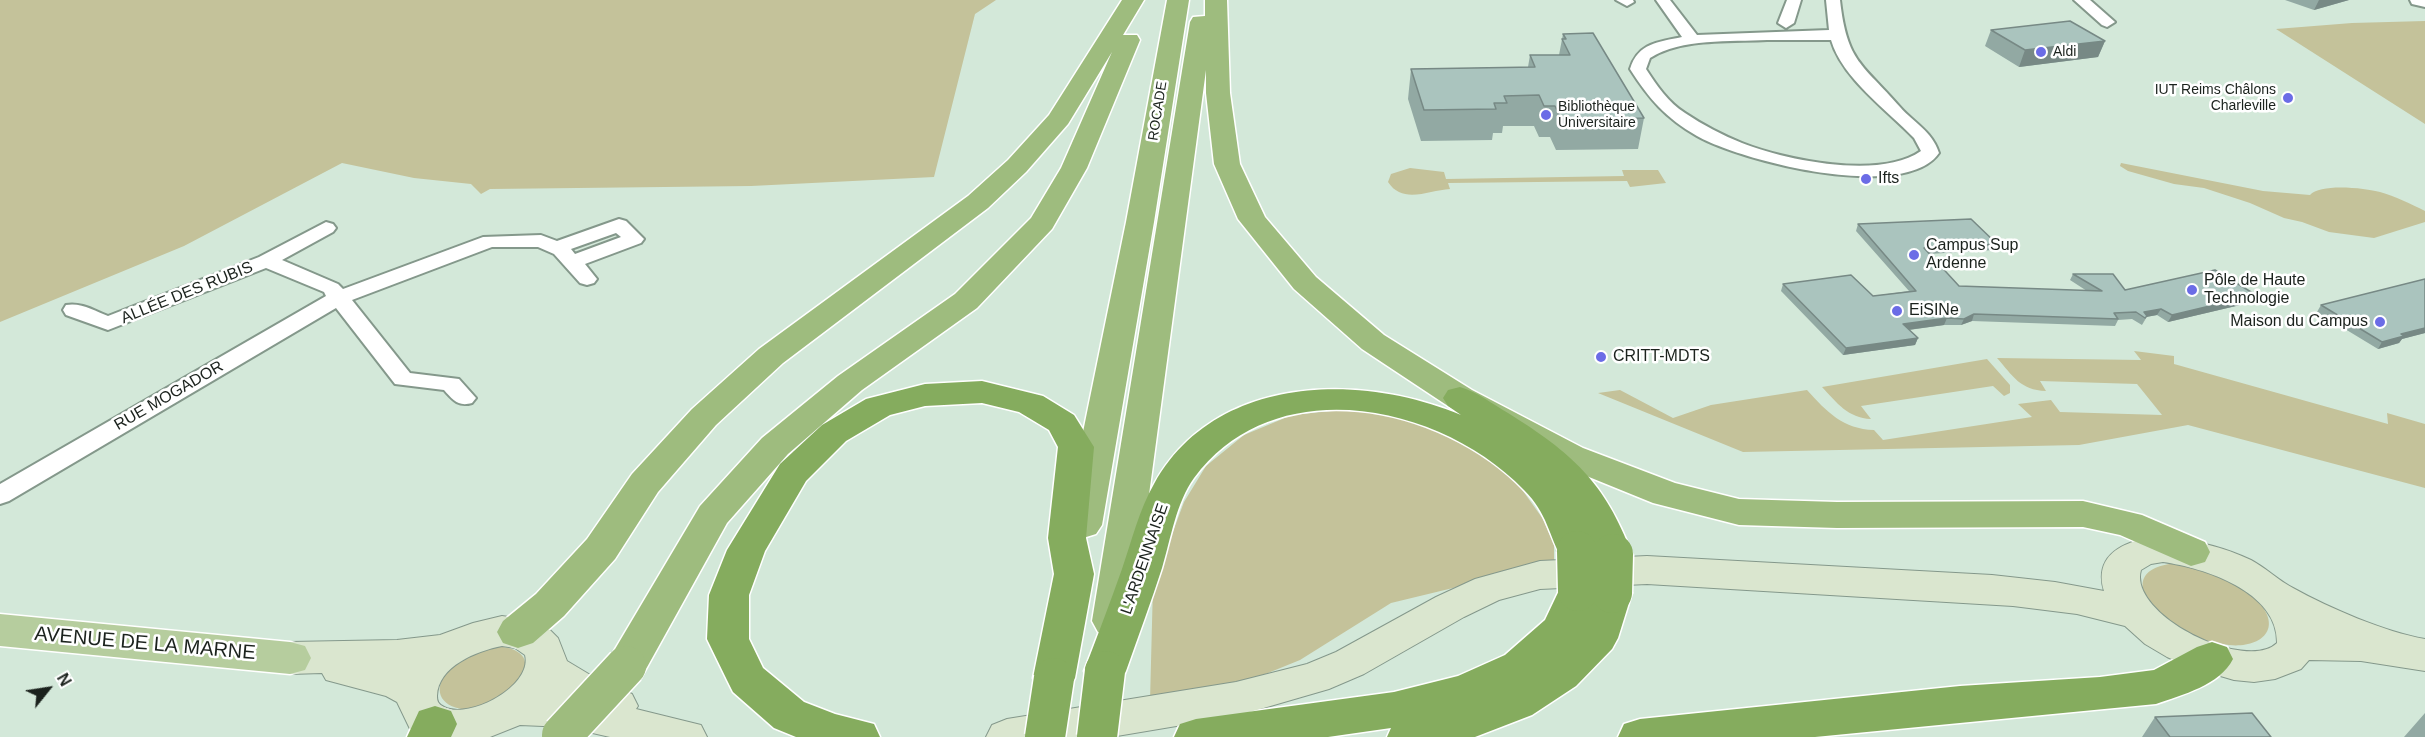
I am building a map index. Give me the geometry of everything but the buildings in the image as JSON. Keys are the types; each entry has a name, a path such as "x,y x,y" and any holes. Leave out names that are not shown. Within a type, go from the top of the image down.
{"highway":[{"path":"518,632 550,605 601,549 645,483 704,417 771,356 978,202 1017,166 1059,119 1133,0"},
{"path":"561,736 626,666 713,515 775,446 850,383 966,301 1042,223 1074,168 1146,0"},
{"name":"ROCADE","path":"1074,574 1140,222 1178,0"},
{"path":"1105,671 1203,0"},
{"path":"1216,0 1218,93 1227,164 1252,219 1305,283 1373,342 1539,452 1569,477 1590,504 1603,528 1595,572 1597,638 1561,674 1517,704 1444,730 1409,737"},
{"path":"858,737 831,732 789,715 748,680 728,639 729,595 746,550 793,473 834,433 878,407 924,395 982,392 1030,404 1062,423 1076,447 1067,538 1074,574 1045,737"},
{"name":"L'ARDENNAISE","path":"1097,737 1105,671 1142,568 1160,507 1187,462 1218,434 1251,414 1285,404 1338,398 1390,403 1440,418 1486,442 1522,467 1552,498 1595,572"},
{"path":"1460,398 1569,456 1666,494 1740,512 1837,515 2083,514 2129,524 2191,552"},
{"path":"1196,737 1394,710 1467,691 1520,667 1561,630 1595,572"},
{"path":"1640,737 1960,704 2100,694 2156,687 2177,679 2212,659"},
{"path":"1697,737 1738,727"}],"main road":[{"path":"2277,597 2294,622 2297,630 2297,645 2290,656 2277,663 2258,666 2236,664 2212,659 2184,648 2158,633 2139,615 2121,588 2120,576 2126,562 2141,552 2163,549 2191,552 2237,569 2277,597 2310,614 2411,652"},
{"path":"1007,737 1236,699 1315,678 1350,663 1450,607 1488,589 1540,575 1647,570 2016,591 2082,602 2139,615"},
{"path":"2016,591 2099,583 2120,576"},
{"name":"AVENUE DE LA MARNE","path":"0,630 290,658 413,698"},
{"path":"518,632 532,636 542,644 546,655 546,668 540,682 529,696 513,708 494,719 473,725 453,727 413,698 422,678 433,663 449,650 484,634 518,632"},
{"path":"2297,645 2355,645 2411,652"},
{"path":"546,668 577,688 685,736"},
{"path":"513,708 566,710 685,736"}],"street":[{"path":"1663,0 1692,40"},
{"path":"1786,23 1794,0"},
{"path":"1833,0 1837,35 1847,59 1865,81 1889,102 1891,109 1918,132 1929,145 1930,153 1921,160 1904,166 1852,170 1794,164 1740,149 1687,123 1644,84 1638,69 1643,55 1657,46 1692,40 1837,35"},
{"path":"2081,0 2108,22"},
{"path":"2419,0 2425,1"},
{"path":"572,262 634,239 619,225 556,248 587,279"},
{"name":"ALLÉE DES RUBIS","path":"74,310 108,324 266,261 326,228"},
{"name":"RUE MOGADOR","path":"0,495 338,298 490,241 541,241 556,248"},
{"name":"ALLÉE DES RUBIS","path":"266,261 331,288 403,379 451,384 464,398"}],"shaded area":[{"path":"0,0 996,0 975,14 934,177 751,186 490,189 481,194 471,184 414,178 342,163 184,246 0,322"},
{"path":"2425,21 2425,124 2276,29 2352,23"},
{"path":"2121,163 2263,191 2310,195 2315,191 2333,188 2373,190 2425,211 2425,222 2374,238 2329,232 2204,188 2174,184 2128,171 2120,166"},
{"path":"1410,168 1444,172 1446,179 1624,176 1622,170 1658,170 1666,183 1630,187 1627,181 1448,183 1450,189 1409,195 1394,189 1388,182 1391,174"},
{"path":"2134,351 2174,356 2174,364 2388,424 2387,413 2425,424 2425,488 2188,425 2079,445 1743,452 1598,393 1620,390 1673,418 1711,405 1807,390 1836,418 1853,426 1874,430 1883,440 2032,417 2018,404 2051,400 2060,412 2162,415 2137,384 2040,381 2046,391 2037,390 2018,381 1997,358 2141,360"},
{"path":"1987,359 2010,385 2010,393 2004,396 1993,386 1861,406 1871,419 1849,413 1822,387"},
{"path":"1351,409 1412,420 1467,443 1513,477 1543,519 1554,545 1554,567 1499,573 1453,588 1391,603 1300,660 1236,686 1150,701 1153,585 1184,502 1206,466 1244,435 1292,415"},
{"path":"2178,563 2220,575 2248,591 2265,610 2269,621 2264,636 2246,644 2222,644 2191,635 2164,618 2147,599 2143,590 2143,582 2146,575 2153,569"},
{"path":"497,646 515,650 524,658 525,668 511,689 486,705 473,709 455,708 443,700 440,694 442,679 453,666 471,655"}],"place":[{"name":"Aldi","path":"2041,52"},
{"name":"IUT Reims Châlons Charleville","path":"2288,98"},
{"name":"Bibliothèque Universitaire","path":"1546,115"},
{"name":"Ifts","path":"1866,179"},
{"name":"Campus Sup Ardenne","path":"1914,255"},
{"name":"Pôle de Haute Technologie","path":"2192,290"},
{"name":"EiSINe","path":"1897,311"},
{"name":"Maison du Campus","path":"2380,322"},
{"name":"CRITT-MDTS","path":"1601,357"}]}
